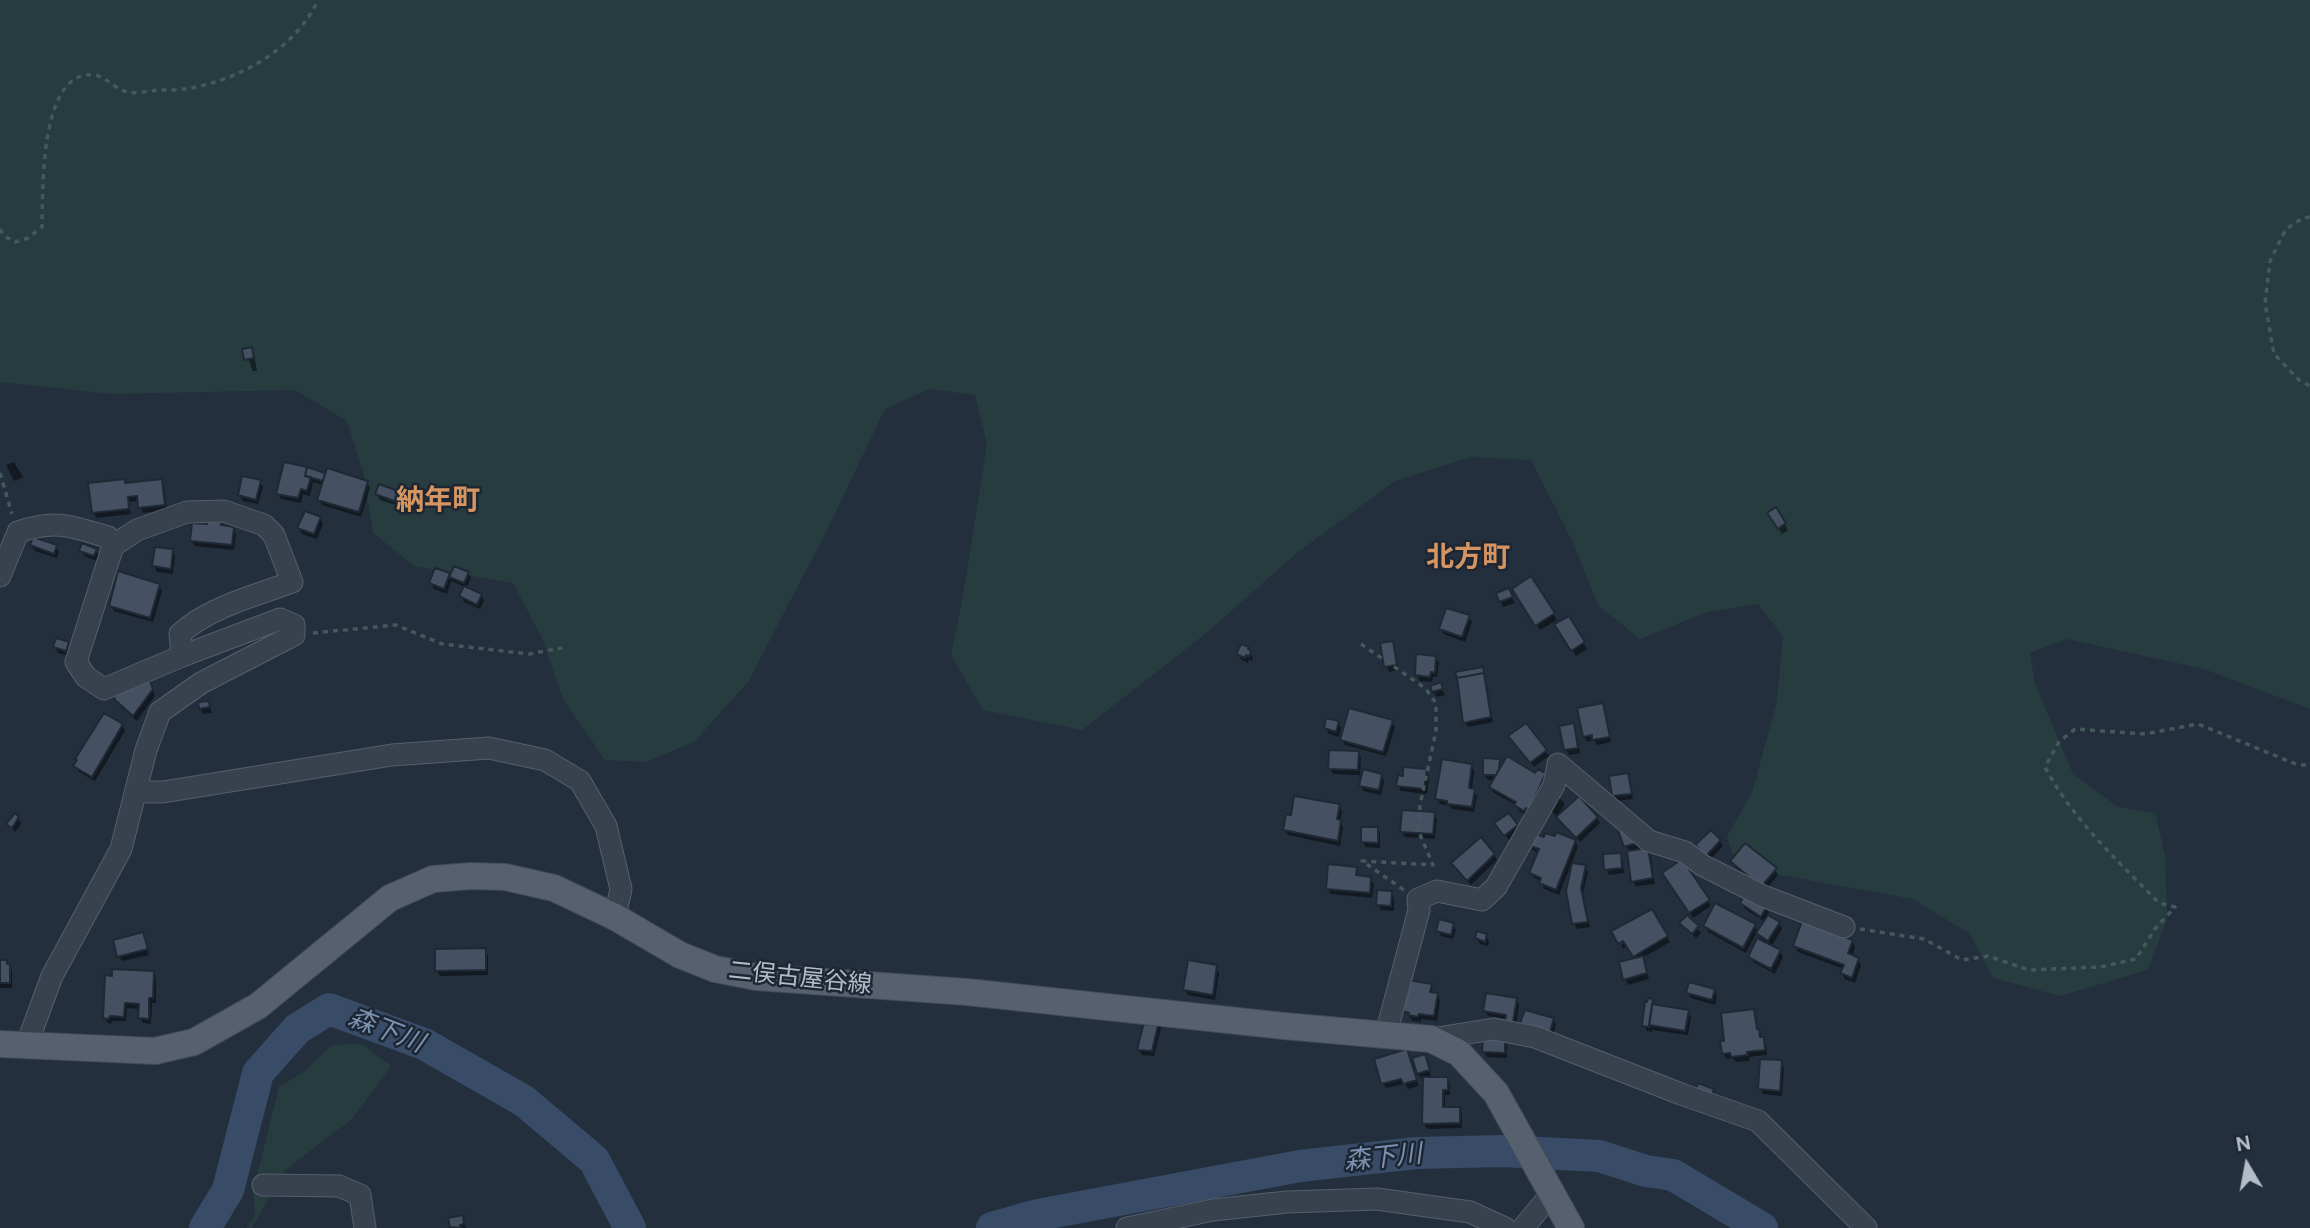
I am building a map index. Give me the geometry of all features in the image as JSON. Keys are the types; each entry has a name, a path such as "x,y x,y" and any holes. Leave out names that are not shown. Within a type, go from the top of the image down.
{"main road":[{"name":"二俣古屋谷線","path":"0,1044 155,1051 194,1042 258,1006 390,898 433,879 505,877 554,888 615,917 680,955 715,969 756,977 967,992 1431,1039 1460,1053 1496,1093 1571,1228"}],"street":[{"path":"27,1044 52,976 121,849 146,750 160,712 201,683 294,635 294,625 280,619 104,690 86,677 76,662 113,546 137,530 187,512 224,512 264,525 274,535 292,582 191,624 180,634 183,656"},
{"path":"0,576 18,532 54,523 108,537 113,546"},
{"path":"136,792 163,792 392,755 465,749 489,748 545,760 580,780 606,826 621,889 615,917"},
{"path":"1386,1034 1419,910 1418,899 1437,891 1482,900 1496,887 1554,785 1558,764 1649,841 1685,852 1702,865 1763,896 1844,927"},
{"path":"1431,1039 1494,1029 1535,1038 1758,1121 1866,1228"},
{"path":"263,1185 339,1186 360,1195 365,1228"},
{"path":"1523,1228 1552,1193"},
{"path":"1127,1228 1206,1211 1287,1202 1364,1199 1470,1212 1504,1228"}],"path":[{"path":"0,229 4,236 15,242 27,238 42,227 45,145 57,97 77,78 95,74 127,92 190,89 232,76 275,53 311,14 318,0"},
{"path":"2310,217 2303,218 2286,229 2270,261 2265,303 2274,354 2299,380 2310,386"},
{"path":"0,473 18,532"},
{"path":"294,635 396,625 442,644 529,653 562,648"},
{"path":"1361,644 1425,688 1436,703 1436,731 1420,804 1418,830 1433,865 1362,861 1418,899"},
{"path":"1844,927 1924,939 1962,960 1988,956 2029,970 2100,967 2136,959 2155,929 2175,907 2159,903 2088,830 2057,790 2045,767 2059,742 2076,729 2145,734 2198,724 2298,765 2310,765"}],"green space":[{"path":"0,0 2310,0 2310,709 2204,669 2067,639 2030,653 2035,684 2073,774 2118,807 2155,813 2165,855 2167,919 2148,970 2060,996 1993,978 1970,934 1913,899 1736,867 1727,836 1752,793 1777,701 1783,636 1758,604 1707,612 1640,639 1598,605 1572,541 1531,460 1471,457 1395,481 1298,552 1204,635 1082,730 983,710 951,655 987,444 975,395 930,389 885,409 825,534 748,682 694,742 645,762 605,760 563,699 542,638 513,583 414,566 373,533 364,475 347,421 295,390 112,394 0,382"},
{"path":"362,1044 391,1066 352,1119 284,1171 252,1228 246,1228 255,1216 253,1192 279,1087 305,1071 331,1046"}],"building":[{"path":"252,347 254,358 244,360 242,349"},
{"path":"284,462 307,467 305,476 311,477 307,491 301,489 298,498 276,494"},
{"path":"307,467 325,473 323,481 305,476"},
{"path":"327,468 368,481 359,512 317,500"},
{"path":"242,476 261,480 256,500 238,495"},
{"path":"125,479 125,483 162,479 165,505 138,508 137,496 128,497 129,509 92,513 88,483"},
{"path":"379,484 412,496 408,506 375,494"},
{"path":"1776,507 1786,523 1778,529 1767,513"},
{"path":"305,511 321,517 314,534 297,528"},
{"path":"207,521 234,527 232,545 190,541 192,523 207,524"},
{"path":"33,537 57,545 54,554 30,545"},
{"path":"82,543 97,549 94,556 79,551"},
{"path":"155,547 173,549 171,569 152,566"},
{"path":"454,566 469,572 464,583 449,577"},
{"path":"435,568 450,573 444,589 429,583"},
{"path":"118,571 160,584 150,618 109,606"},
{"path":"1531,576 1555,613 1535,626 1512,589"},
{"path":"464,586 482,594 477,605 459,596"},
{"path":"1509,588 1513,597 1499,602 1496,593"},
{"path":"1446,608 1470,615 1462,637 1439,629"},
{"path":"1569,616 1585,642 1571,651 1554,624"},
{"path":"56,638 69,642 66,651 53,647"},
{"path":"1393,641 1397,665 1384,667 1380,643"},
{"path":"1241,644 1249,647 1249,657 1236,654"},
{"path":"1416,654 1436,656 1435,673 1431,672 1430,677 1415,675"},
{"path":"1483,667 1484,673 1457,678 1455,672"},
{"path":"1484,673 1491,717 1463,723 1457,678"},
{"path":"149,679 153,689 133,716 115,700 113,694"},
{"path":"1441,682 1443,689 1432,692 1430,686"},
{"path":"209,701 210,707 199,709 198,702"},
{"path":"1603,703 1610,737 1592,740 1592,735 1583,737 1577,708"},
{"path":"1349,708 1393,720 1383,752 1340,740"},
{"path":"104,713 123,724 92,777 73,766"},
{"path":"1326,718 1339,721 1336,732 1324,728"},
{"path":"1526,723 1547,750 1530,763 1508,736"},
{"path":"1574,723 1578,748 1564,750 1559,726"},
{"path":"1329,750 1359,751 1358,770 1328,769"},
{"path":"1507,756 1535,773 1538,769 1546,773 1529,810 1526,808 1524,811 1514,805 1516,802 1489,787"},
{"path":"1483,758 1500,759 1496,775 1483,775"},
{"path":"1442,759 1472,764 1469,788 1475,789 1472,807 1447,804 1447,801 1435,799"},
{"path":"1403,767 1427,769 1424,789 1396,786 1398,775 1403,776"},
{"path":"1363,769 1382,774 1379,790 1359,786"},
{"path":"1628,773 1632,794 1612,796 1609,776"},
{"path":"1294,796 1340,804 1337,819 1341,820 1338,841 1283,830 1286,814 1291,815"},
{"path":"1579,796 1598,817 1576,838 1556,817"},
{"path":"1402,810 1435,812 1433,834 1400,832"},
{"path":"15,813 19,817 12,828 6,824"},
{"path":"1509,813 1518,825 1504,836 1494,823"},
{"path":"1361,827 1378,827 1378,843 1361,842"},
{"path":"1626,827 1639,842 1624,847 1618,830"},
{"path":"1711,830 1721,840 1706,856 1695,845"},
{"path":"1556,832 1576,840 1556,890 1539,883 1541,878 1529,873 1539,849 1528,845 1534,833 1544,837 1545,833 1555,836"},
{"path":"1481,837 1495,854 1467,881 1451,863"},
{"path":"1745,843 1777,868 1761,887 1730,861"},
{"path":"1648,848 1653,878 1631,882 1627,851"},
{"path":"1621,853 1622,868 1604,870 1603,854"},
{"path":"1682,859 1710,900 1689,913 1662,873"},
{"path":"1572,863 1586,865 1581,888 1588,922 1572,924 1566,891"},
{"path":"1328,864 1357,867 1356,875 1371,877 1370,893 1326,889"},
{"path":"1377,890 1392,891 1391,906 1376,905"},
{"path":"1745,894 1767,906 1761,917 1740,903"},
{"path":"1715,903 1756,924 1743,948 1703,926"},
{"path":"1652,909 1668,936 1633,957 1623,941 1618,944 1611,931"},
{"path":"1687,915 1699,926 1692,934 1679,923"},
{"path":"1768,915 1780,922 1768,941 1756,933"},
{"path":"1439,919 1454,923 1451,935 1436,931"},
{"path":"1802,921 1853,940 1848,953 1859,958 1852,978 1840,973 1844,965 1793,946"},
{"path":"1477,931 1487,934 1485,942 1475,938"},
{"path":"143,932 148,949 117,957 113,940"},
{"path":"1757,938 1781,950 1771,969 1748,957"},
{"path":"486,948 486,970 435,971 435,949"},
{"path":"1643,956 1647,973 1623,980 1619,962"},
{"path":"0,960 7,960 7,964 10,964 10,983 0,983"},
{"path":"1188,960 1217,965 1213,995 1183,990"},
{"path":"112,969 154,971 153,998 149,998 149,1019 138,1018 139,1004 125,1003 124,1017 103,1018 105,975 112,976"},
{"path":"1408,980 1432,984 1430,992 1438,993 1434,1016 1419,1014 1418,1017 1403,1011"},
{"path":"1689,982 1715,989 1712,1000 1686,993"},
{"path":"1486,993 1517,998 1513,1022 1505,1021 1506,1015 1483,1011"},
{"path":"1648,998 1653,999 1649,1027 1642,1026 1645,1001 1647,1002"},
{"path":"1652,1004 1689,1010 1685,1031 1649,1025"},
{"path":"1754,1009 1757,1029 1760,1037 1764,1037 1765,1050 1731,1057 1730,1053 1722,1054 1720,1041 1724,1041 1721,1013"},
{"path":"1525,1010 1554,1018 1550,1032 1520,1023"},
{"path":"1145,1018 1159,1021 1152,1051 1137,1050"},
{"path":"1483,1037 1505,1038 1505,1053 1482,1052"},
{"path":"1407,1049 1417,1080 1403,1084 1401,1079 1381,1084 1374,1059"},
{"path":"1425,1054 1430,1070 1417,1074 1412,1058"},
{"path":"1760,1059 1782,1060 1780,1091 1758,1089"},
{"path":"1423,1077 1448,1077 1448,1090 1443,1090 1443,1107 1460,1107 1460,1123 1422,1124"},
{"path":"1698,1083 1714,1089 1711,1098 1695,1092"},
{"path":"463,1215 464,1224 460,1225 461,1228 450,1227 448,1218"}],"waterway":[{"name":"森下川","path":"205,1228 228,1190 258,1073 297,1029 329,1009 424,1044 524,1101 594,1160 630,1228"},
{"name":"森下川","path":"992,1228 1038,1215 1300,1166 1416,1153 1503,1151 1599,1156 1646,1171 1673,1175 1762,1228"}],"district":[{"name":"納年町","path":"438,501"},
{"name":"北方町","path":"1468,558"}]}
